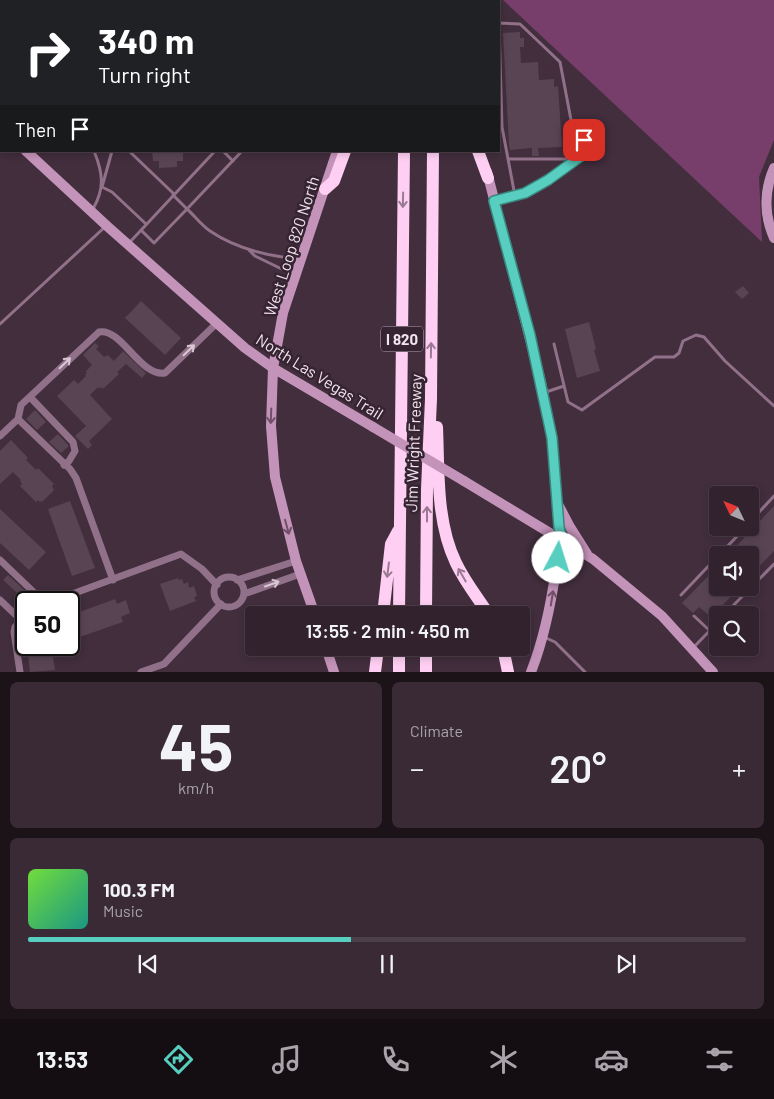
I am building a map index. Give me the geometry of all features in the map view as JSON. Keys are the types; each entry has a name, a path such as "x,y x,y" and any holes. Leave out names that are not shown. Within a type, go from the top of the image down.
{"highway":[{"path":"325,188 334,180 345,152"},
{"name":"Jim Wright Freeway","path":"399,606 404,152"},
{"name":"Jim Wright Freeway","path":"426,606 427,489 431,399 433,152"},
{"path":"478,152 488,178"},
{"path":"431,399 437,409 440,495 445,534 455,562 483,606"},
{"path":"384,606 391,544 400,527"},
{"path":"375,672 377,656"},
{"path":"399,656 399,672"},
{"path":"426,656 426,672"},
{"path":"505,656 508,672"}],"main road":[{"name":"North Las Vegas Trail","path":"27,152 216,324 273,368 589,557 662,616 708,667"},
{"name":"West Loop 820 North","path":"312,606 296,561 275,477 271,426 273,368 284,313 337,152"},
{"path":"484,152 488,178 530,335 543,392 552,438 562,540 551,606 531,672"},
{"path":"774,168 766,196 766,212 774,238"},
{"path":"557,502 570,528 589,557"},
{"path":"329,656 334,672"}],"street":[{"path":"0,436 18,419 21,405 99,332 104,330 108,332 150,370 158,374 165,373 216,324"},
{"path":"30,397 74,442 75,451 64,465"},
{"path":"18,419 76,478 113,580"},
{"path":"80,591 180,554 202,569 217,585"},
{"path":"0,560 32,591"},
{"path":"237,580 242,586 244,594 241,602 233,606 221,604 214,593 220,581 228,578 237,580 296,561"},
{"path":"244,594 300,574"},
{"path":"0,600 15,614"},
{"path":"141,672 164,664 221,604"},
{"path":"18,656 20,672"}],"lane":[{"path":"494,201 525,193 548,180 584,154 584,140 571,120 560,62 520,24 500,24"},
{"path":"500,59 502,128 515,196"},
{"path":"94,152 102,188"},
{"path":"92,212 102,188 112,152"},
{"path":"130,152 210,231 248,250 301,260"},
{"path":"127,244 214,152"},
{"path":"224,152 233,161"},
{"path":"141,230 154,242 241,152"},
{"path":"508,159 576,159"},
{"path":"102,188 112,192 146,224"},
{"path":"0,324 107,226"},
{"path":"248,250 255,256 295,276"},
{"path":"554,344 568,402 582,410 655,357 674,357 679,353 683,341 696,335 704,337 725,361 774,406"},
{"path":"543,392 564,386"},
{"path":"759,512 774,496"},
{"path":"728,546 737,536"},
{"path":"733,606 774,564"},
{"path":"681,595 709,565"},
{"path":"692,648 709,630 694,616"},
{"path":"543,636 555,642 585,672"}],"shaded area":[{"path":"503,0 774,0 774,140 759,177 762,242"}],"building":[{"path":"520,32 520,38 524,38 524,47 520,47 521,63 538,62 539,80 554,79 554,87 558,86 562,147 538,148 539,156 532,156 532,148 510,150 509,145 503,33"},
{"path":"152,152 183,152 183,161 177,161 177,167 159,168 159,161 153,161"},
{"path":"743,286 749,293 742,299 735,292"},
{"path":"141,301 181,338 165,355 125,318"},
{"path":"589,322 600,371 577,378 565,329"},
{"path":"95,343 99,346 96,349 104,357 108,355 114,361 123,351 146,373 142,378 126,364 117,372 119,374 103,389 98,387 90,395 112,419 89,441 92,445 88,449 75,436 86,426 57,396 74,380 78,384 86,376 86,371 92,365 83,355"},
{"path":"35,410 46,422 37,430 26,419"},
{"path":"58,434 69,446 61,453 49,442"},
{"path":"11,440 28,458 26,460 37,470 38,468 54,484 52,486 54,490 43,501 40,502 38,500 36,502 20,486 22,484 21,480 13,472 0,484 0,451"},
{"path":"70,501 95,568 72,576 48,509"},
{"path":"774,506 774,551 759,567 759,546 736,546 746,536 759,536 759,522"},
{"path":"0,509 46,552 29,570 0,543"},
{"path":"8,575 25,591 15,591 3,580"},
{"path":"709,575 709,596 731,596 722,606 709,606 709,615 699,607 693,613 682,603"},
{"path":"178,578 179,580 182,579 184,584 188,582 189,588 194,586 197,596 194,597 196,601 170,611 160,584"},
{"path":"115,599 117,604 126,600 130,613 121,617 123,622 80,637 80,612"},
{"path":"28,656 53,656 55,670 30,672"}],"route":[{"path":"558,558 562,540 559,527 552,438 530,335 494,201 525,193 548,180 584,154 584,140"}]}
